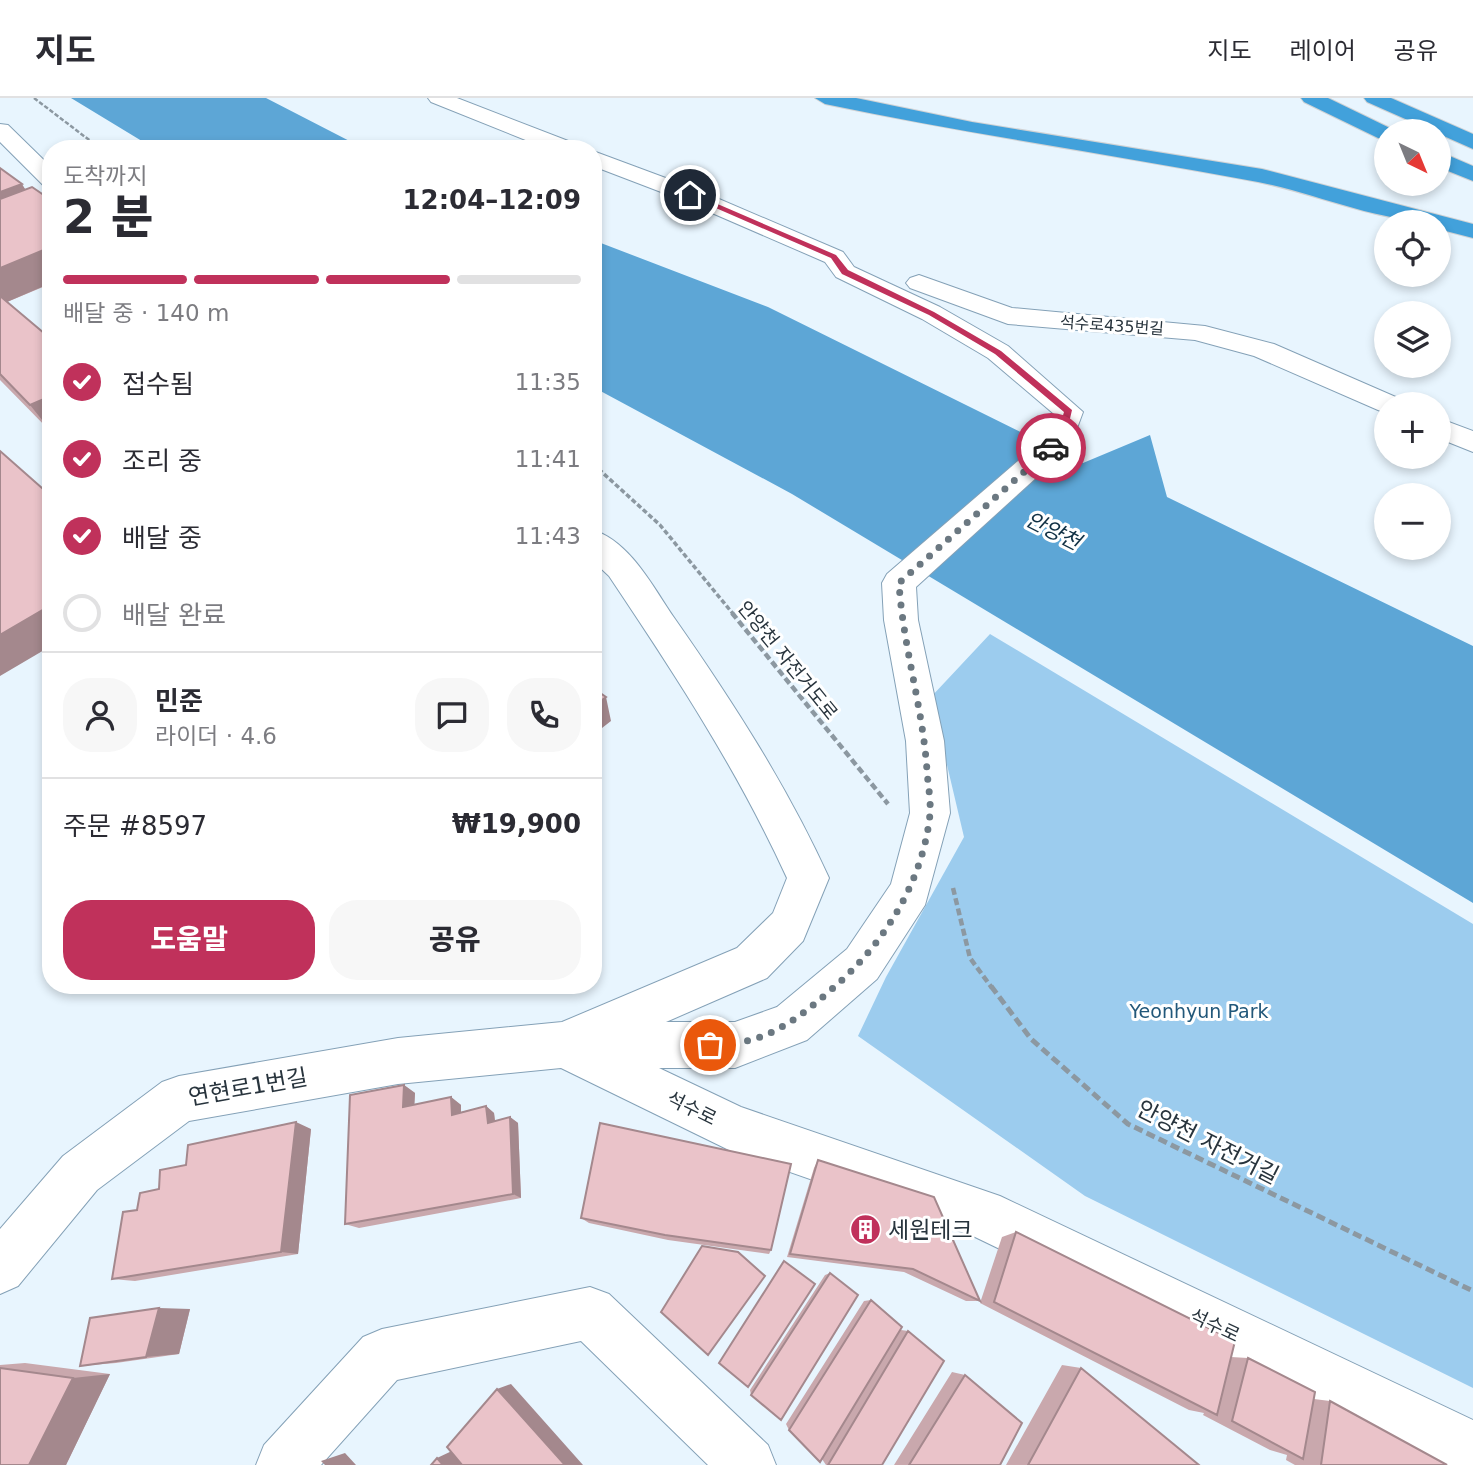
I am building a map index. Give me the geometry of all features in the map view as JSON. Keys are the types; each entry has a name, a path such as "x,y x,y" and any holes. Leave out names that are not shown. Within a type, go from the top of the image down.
{"highway":[{"path":"825,98 972,128 1262,176 1473,231"},
{"path":"1311,98 1374,127"},
{"path":"1374,98 1473,142"},
{"path":"1451,164 1473,174"}],"street":[{"path":"438,98 545,140"},
{"path":"0,131 42,171"},
{"name":"석수로435번길","path":"602,161 690,195 834,257 878,265 961,301 1008,316 1071,323 1143,325 1208,335 1264,350 1374,398"},
{"name":"석수로435번길","path":"834,257 845,272 931,313 998,352 1069,412 1060,440 899,583 901,620 925,741 930,813 922,845"},
{"path":"1451,433 1473,442"},
{"path":"563,1045 752,963 788,927 808,877 767,792 709,696 621,567 602,550"},
{"path":"563,1045 735,1045 791,1024 862,964 910,892 922,845"},
{"name":"연현로1번길","path":"0,1268 80,1173 179,1099 398,1061 563,1045"},
{"name":"석수로","path":"563,1045 733,1128 982,1214 1473,1449"},
{"path":"284,1465 382,1356 590,1314 748,1465"}],"path":[{"path":"34,98 89,140"},
{"name":"안양천 자전거도로","path":"602,472 660,525 952,881"},
{"name":"안양천 자전거길","path":"952,881 970,958 1031,1039 1128,1124 1473,1292"}],"green space":[{"name":"Yeonhyun Park","path":"990,634 1473,924 1473,1388 1085,1196 858,1036 886,977 964,837 931,697"}],"water":[{"path":"71,98 266,98 348,140 140,140"},
{"name":"안양천","path":"602,243 768,307 1083,463 1150,435 1167,497 1473,646 1473,903 792,494 602,392"}],"building":[{"path":"0,168 22,184 0,192"},
{"path":"32,187 42,194 42,251 0,268 0,199"},
{"path":"0,296 42,331 42,400 30,405 0,374"},
{"path":"0,451 42,488 42,610 0,635"},
{"path":"404,1085 403,1107 451,1097 452,1115 486,1106 488,1123 510,1117 513,1194 345,1224 350,1095"},
{"path":"296,1122 281,1252 112,1279 123,1212 137,1210 140,1193 159,1189 160,1170 186,1165 188,1145"},
{"path":"600,1123 791,1164 771,1250 665,1235 581,1218"},
{"name":"세원테크","path":"818,1160 934,1197 980,1301 913,1269 790,1254"},
{"path":"1016,1232 1235,1341 1217,1415 994,1302"},
{"path":"702,1246 738,1252 765,1276 708,1355 661,1312"},
{"path":"784,1261 815,1284 748,1387 719,1363"},
{"path":"830,1273 858,1295 781,1420 751,1395"},
{"path":"871,1300 902,1327 820,1462 789,1430"},
{"path":"159,1308 146,1357 80,1366 90,1318"},
{"path":"908,1331 944,1361 882,1465 828,1465"},
{"path":"1248,1358 1315,1392 1303,1459 1232,1421"},
{"path":"0,1368 73,1378 29,1465 0,1465"},
{"path":"1081,1368 1199,1465 1028,1465"},
{"path":"965,1375 1022,1423 1000,1465 909,1465"},
{"path":"497,1389 565,1465 462,1465 447,1447"},
{"path":"1330,1401 1447,1465 1321,1465"},
{"path":"437,1458 443,1465 431,1465"}],"way so far":[{"path":"710,1045 735,1045 791,1024 862,964 910,892 930,813 925,741 901,620 899,583 1051,448"}],"place":[{"name":"세원테크","path":"865,1230"}],"route":[{"path":"690,195 834,257 845,272 931,313 998,352 1037,388 1069,412 1060,440 1051,448"}]}
